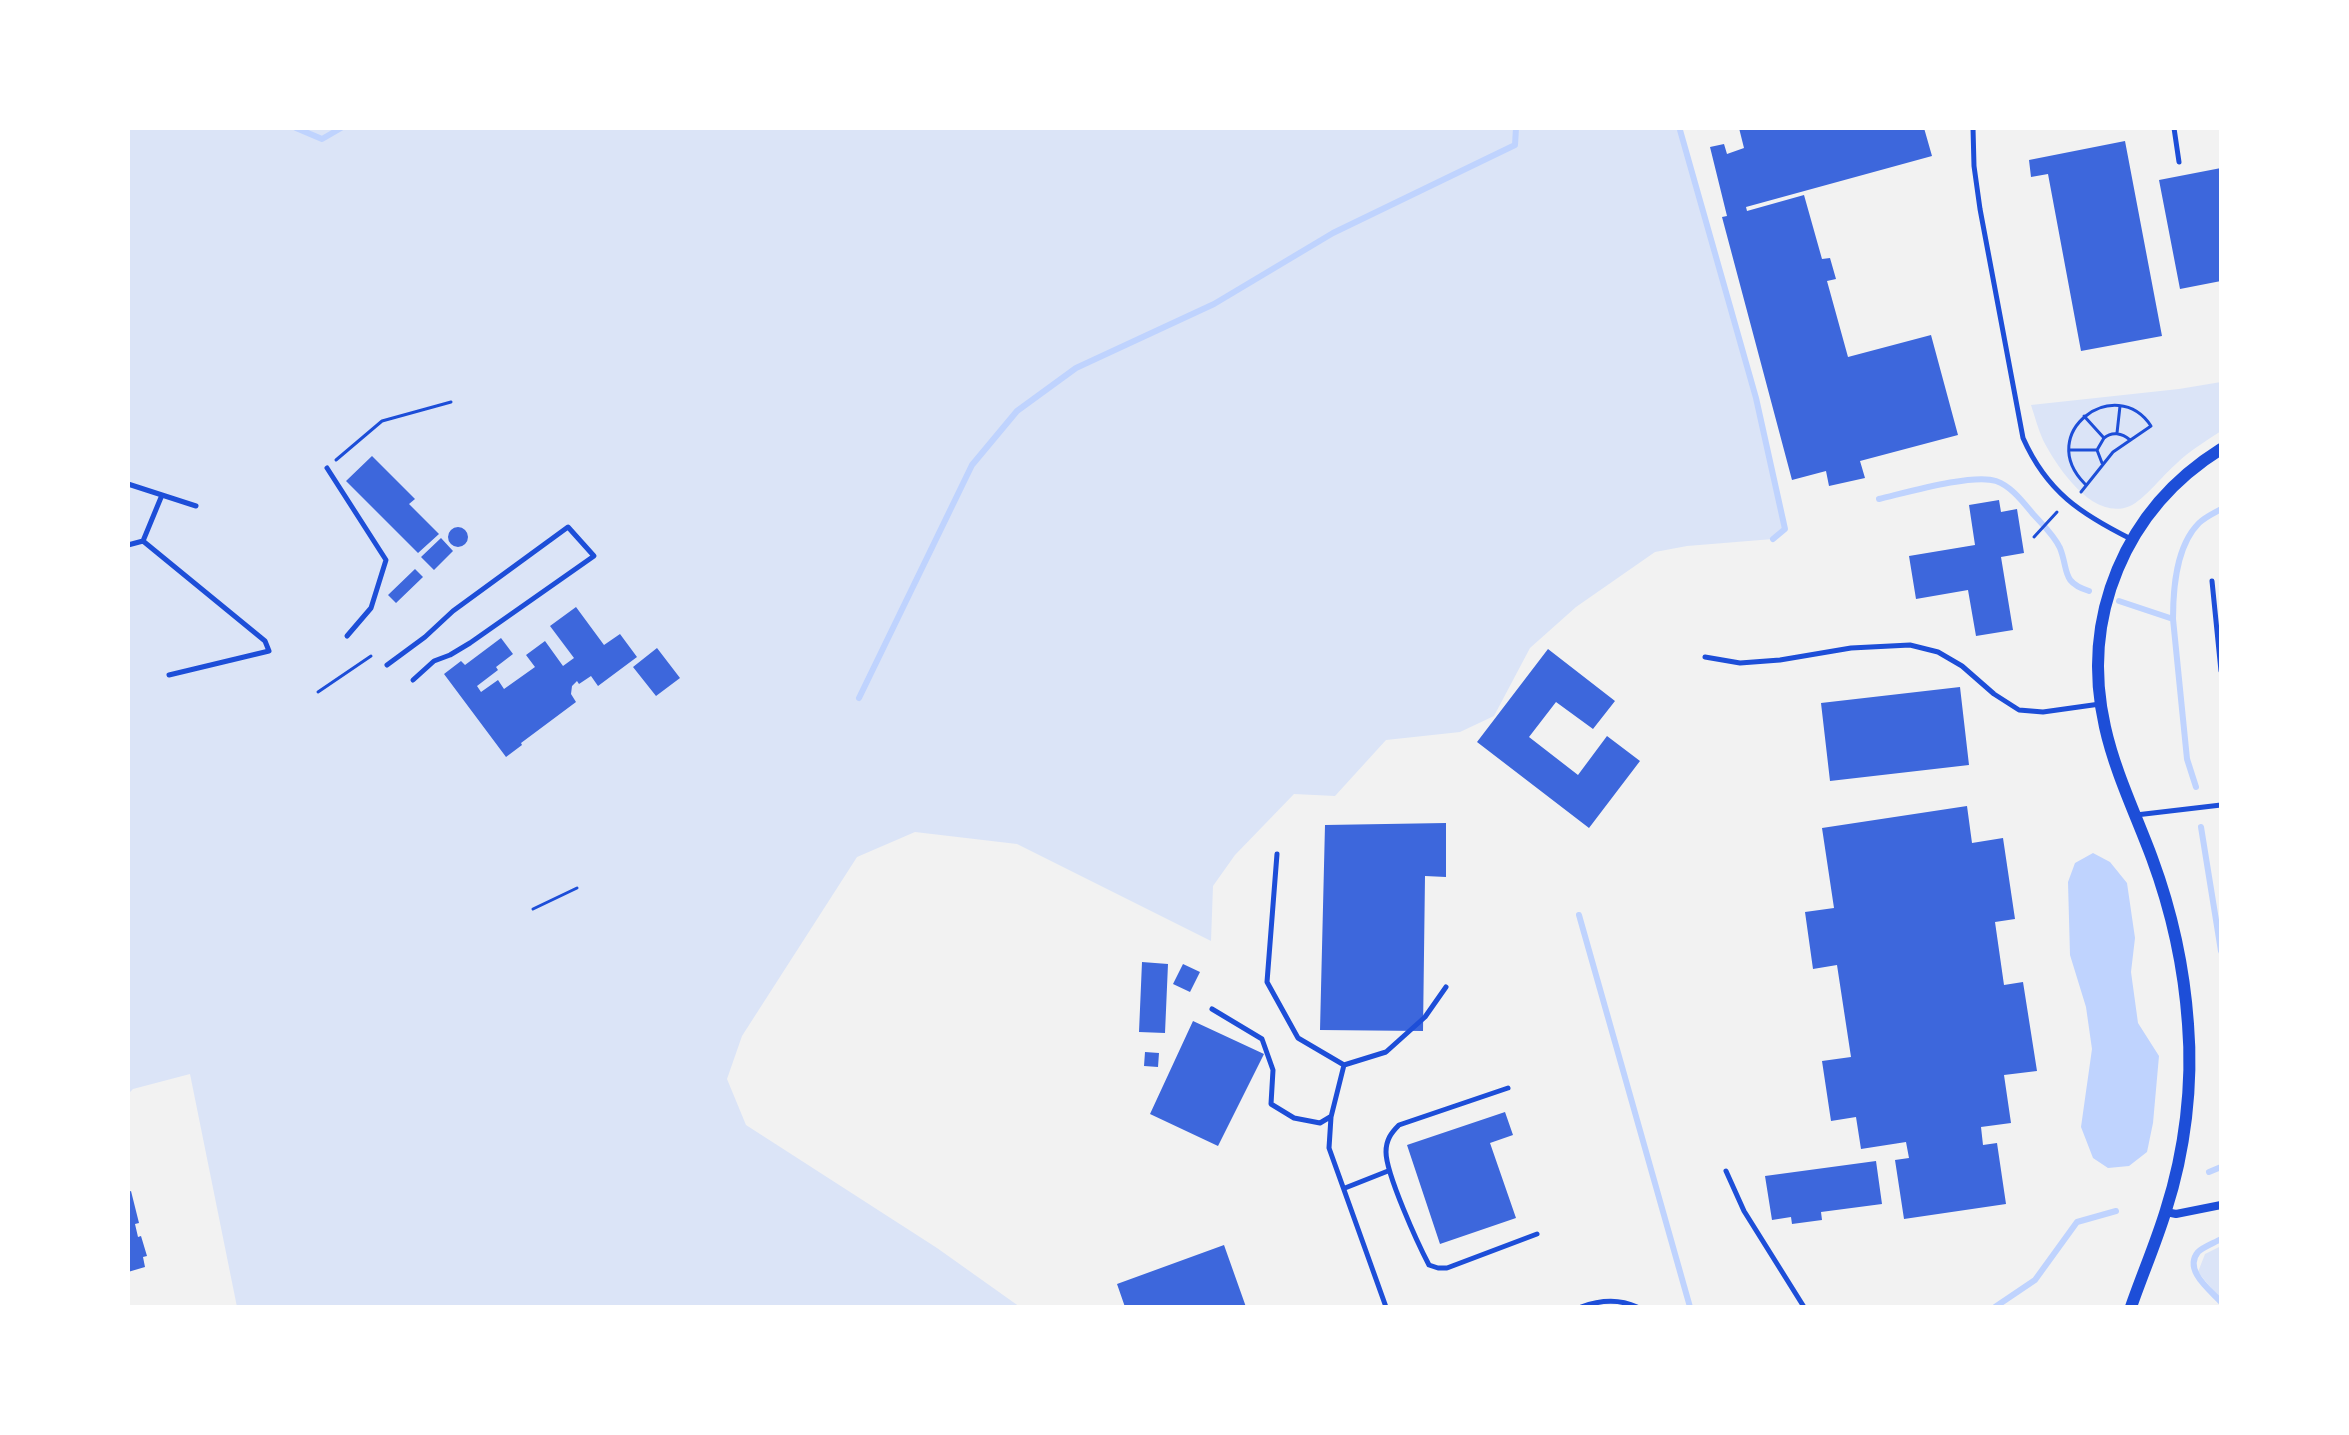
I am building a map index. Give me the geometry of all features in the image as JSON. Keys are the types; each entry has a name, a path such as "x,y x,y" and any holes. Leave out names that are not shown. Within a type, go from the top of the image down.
{"street":[{"path":"2131,1307 2166,1212 2183,1138 2188,1095 2189,1025 2177,938 2166,897 2113,756 2101,704 2098,650 2111,585 2132,540 2148,514 2169,490 2221,449"},
{"path":"2166,1212 2176,1214 2221,1205"}],"lane":[{"path":"1973,128 1976,183 2023,438 2047,481 2064,498 2091,519 2132,540"},
{"path":"2174,128 2179,162"},
{"path":"327,468 386,560 371,608 347,636"},
{"path":"128,484 196,506"},
{"path":"143,541 162,495"},
{"path":"387,665 453,611 568,527 594,556 470,643 434,661 413,680"},
{"path":"128,545 143,541"},
{"path":"143,541 265,641 269,651 169,675"},
{"path":"2212,581 2221,671"},
{"path":"1705,657 1740,663 1851,648 1910,645 1938,652 1962,666 1994,694 2019,710 2043,712 2101,704"},
{"path":"2135,815 2221,805"},
{"path":"1277,854 1267,982 1298,1038 1344,1065 1386,1052 1425,1017 1446,987"},
{"path":"1212,1009 1262,1039 1273,1070 1271,1104 1294,1118 1320,1123 1331,1117"},
{"path":"1344,1065 1331,1117 1329,1148 1386,1307"},
{"path":"1508,1088 1399,1125 1389,1135 1386,1151 1389,1171 1429,1265 1447,1268 1537,1234"},
{"path":"1345,1188 1389,1171"},
{"path":"1726,1171 1744,1211 1804,1307"},
{"path":"1581,1307 1600,1300 1637,1307"}],"path":[{"path":"327,468 382,421 451,402"},
{"path":"2117,433 2120,406"},
{"path":"2081,492 2113,452 2151,426 2139,413 2120,406 2098,407 2084,416 2071,437 2068,450 2074,471 2085,484"},
{"path":"2084,416 2104,438"},
{"path":"2097,450 2108,434 2125,435 2130,440"},
{"path":"2068,450 2097,450"},
{"path":"2097,450 2102,463"},
{"path":"2034,537 2057,512"},
{"path":"318,692 371,656"},
{"path":"533,909 577,888"}],"shaded area":[{"path":"128,128 1681,128 1756,398 1785,529 1773,539 1687,546 1655,552 1576,607 1530,648 1494,716 1460,732 1386,740 1335,796 1294,794 1235,855 1213,886 1211,941 1017,844 915,832 857,857 742,1036 727,1079 746,1125 937,1248 1020,1307 237,1307 190,1074 133,1089 128,1094"},
{"path":"2221,382 2221,431 2181,459 2135,503 2116,509 2090,499 2067,477 2043,440 2031,405 2179,389"},
{"path":"2221,1246 2221,1300 2198,1272 2205,1254"}],"water":[{"path":"2093,853 2110,862 2127,883 2135,938 2131,972 2138,1023 2159,1056 2147,1152 2129,1166 2108,1168 2093,1158 2081,1127 2092,1049 2086,1007 2070,955 2068,882 2075,863"}],"building":[{"path":"1739,128 1924,128 1932,156 1746,207 1747,211 1804,195 1822,259 1830,258 1836,279 1827,281 1848,357 1931,335 1958,435 1860,461 1865,478 1829,486 1826,471 1792,480 1722,217 1727,216 1710,147 1724,144 1727,154 1744,148"},
{"path":"2125,141 2162,336 2081,351 2048,174 2031,177 2029,160"},
{"path":"2221,168 2221,281 2180,289 2159,180"},
{"path":"372,456 415,499 409,504 439,534 418,553 346,481"},
{"path":"1999,500 2001,512 2017,509 2024,553 2001,557 2013,630 1976,636 1968,590 1916,599 1909,556 1975,545 1969,505"},
{"path":"458,527 465,530 468,537 465,544 458,547 451,544 448,537 451,530"},
{"path":"441,538 453,551 434,570 421,557"},
{"path":"415,569 423,577 396,603 388,595"},
{"path":"576,607 604,645 620,634 637,657 598,686 591,676 579,684 577,681 572,686 571,694 576,702 506,757 444,674 461,661 465,665 501,638 513,654 477,686 481,692 498,680 504,689 535,667 526,655 545,641 563,666 574,658 550,626"},
{"path":"657,648 680,678 656,696 633,667"},
{"path":"1548,649 1615,701 1593,729 1556,702 1529,737 1578,775 1607,736 1640,761 1589,828 1477,742"},
{"path":"1960,687 1969,765 1830,781 1821,703"},
{"path":"1967,806 1972,843 2003,838 2015,919 1995,922 2004,985 2023,982 2037,1071 2004,1075 2011,1123 1981,1127 1983,1145 1997,1143 2006,1204 1904,1219 1895,1160 1909,1158 1906,1142 1861,1149 1856,1117 1831,1121 1822,1061 1851,1057 1837,965 1813,969 1805,912 1834,908 1822,828"},
{"path":"1446,823 1446,877 1425,876 1423,1031 1320,1030 1325,825"},
{"path":"1142,962 1168,964 1165,1033 1139,1032"},
{"path":"1183,964 1200,972 1190,992 1173,984"},
{"path":"1193,1021 1264,1054 1218,1146 1150,1114"},
{"path":"1145,1052 1159,1053 1158,1067 1144,1066"},
{"path":"1505,1112 1513,1135 1490,1143 1516,1218 1440,1244 1407,1145"},
{"path":"1876,1161 1882,1204 1821,1212 1822,1220 1792,1224 1791,1217 1772,1220 1765,1176"},
{"path":"131,1191 139,1223 135,1224 138,1237 141,1236 147,1256 143,1257 145,1267 128,1272 128,1192"},
{"path":"1224,1245 1246,1307 1125,1307 1117,1284"}],"waterway":[{"path":"296,128 322,139 341,128"},
{"path":"859,698 972,465 1017,411 1076,368 1214,304 1333,233 1515,145 1516,128"},
{"path":"1681,128 1756,398 1785,529 1773,539"},
{"path":"1879,499 1956,482 1985,479 2001,483 2016,495 2055,539 2070,580 2089,591"},
{"path":"2119,601 2173,619 2175,581 2185,543 2199,523 2221,509"},
{"path":"2173,619 2187,759 2196,787"},
{"path":"2201,827 2221,951"},
{"path":"1579,915 1690,1307"},
{"path":"2209,1172 2221,1167"},
{"path":"1995,1307 2035,1280 2077,1222 2116,1211"},
{"path":"2221,1239 2198,1252 2194,1259 2196,1273 2221,1302"}]}
